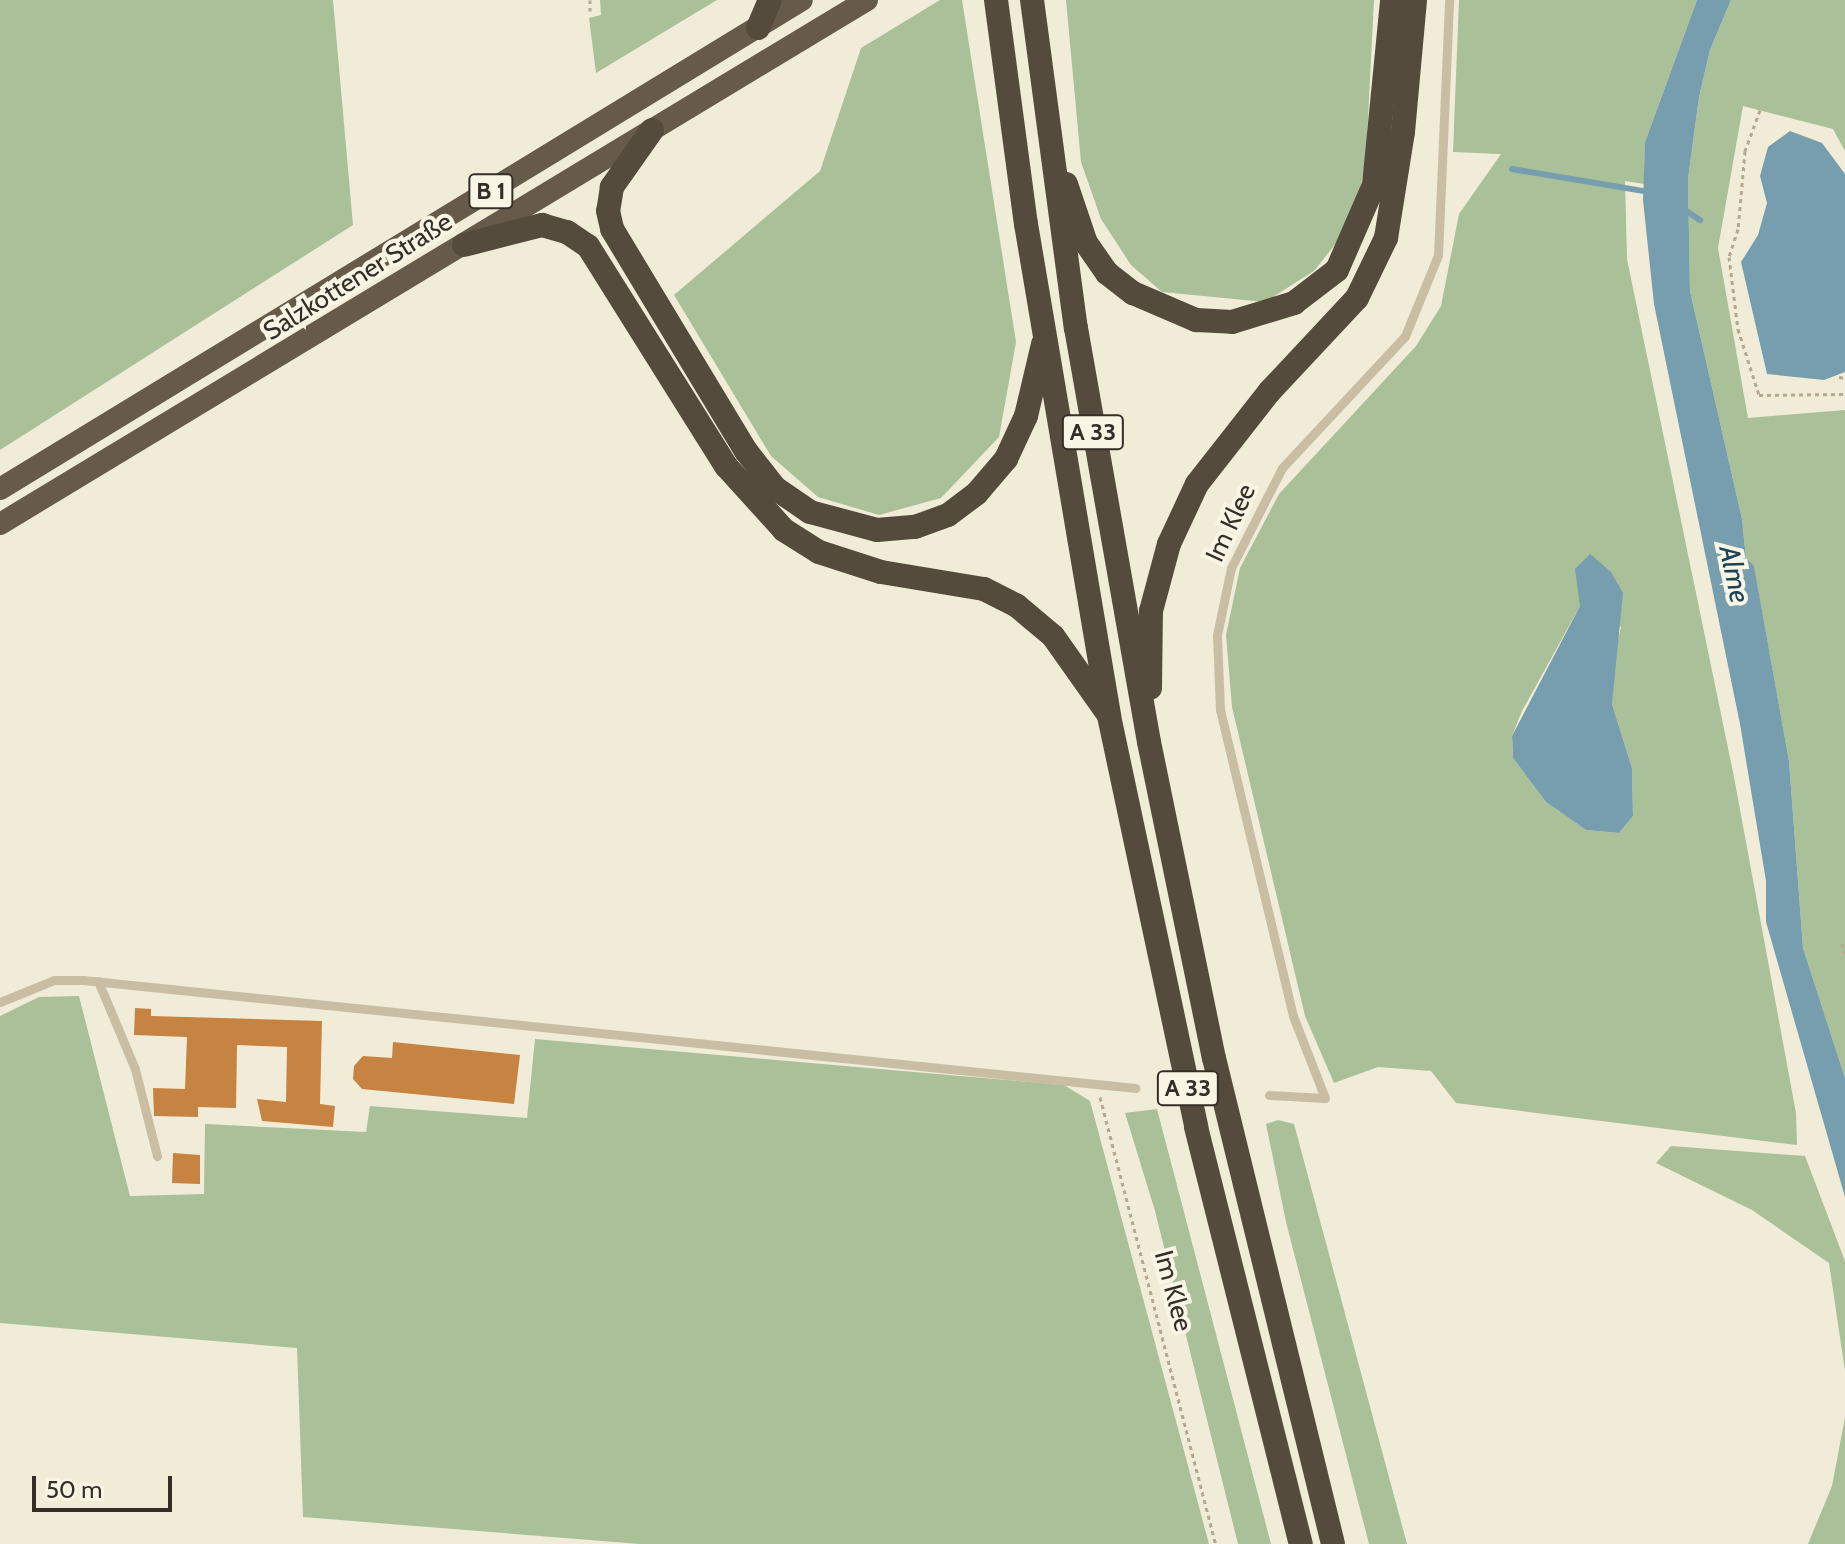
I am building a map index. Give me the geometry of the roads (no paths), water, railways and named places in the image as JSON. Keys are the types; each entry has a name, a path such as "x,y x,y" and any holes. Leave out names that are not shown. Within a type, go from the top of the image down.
{"highway":[{"path":"758,28 770,0"},
{"name":"Salzkottener Straße","path":"0,489 802,0"},
{"name":"Salzkottener Straße","path":"0,524 867,0"},
{"name":"A 33","path":"996,0 1045,334 1109,716 1196,1127 1301,1544"},
{"name":"A 33","path":"1032,0 1045,121 1076,328 1149,742 1214,1058 1333,1544"},
{"path":"1045,121 1086,243 1107,273 1133,293 1196,320 1232,322 1270,314 1337,270 1360,227 1374,185 1392,0"},
{"path":"1149,742 1151,611 1169,544 1197,484 1270,391 1357,298 1386,238 1403,132 1415,0"},
{"path":"652,130 612,187 608,211 612,229 746,451 775,488 810,512 877,530 915,527 948,515 968,501 1006,459 1026,416 1045,334"},
{"path":"464,245 542,225 567,232 588,246 726,466 784,530 819,552 881,572 984,589 1016,605 1053,636 1109,716"}],"lane":[{"name":"Im Klee","path":"1269,1095 1325,1098 1293,1016 1220,710 1217,635 1231,568 1282,468 1405,336 1438,255 1449,0"},
{"path":"0,1002 54,980 98,981 1135,1088"},
{"path":"98,981 135,1069 157,1156"}],"water":[{"name":"Alme","path":"1697,0 1731,0 1710,50 1699,97 1688,179 1690,291 1742,519 1746,558 1754,566 1789,761 1803,948 1845,1078 1845,1197 1766,922 1766,881 1740,724 1654,304 1643,200 1645,142"},
{"path":"1790,131 1822,143 1845,174 1845,372 1824,380 1767,374 1741,262 1758,235 1767,203 1760,176 1768,147"},
{"path":"1590,554 1611,572 1623,593 1612,704 1632,768 1633,816 1619,833 1586,830 1546,802 1513,758 1512,736 1580,606 1575,569"}],"waterway":[{"path":"1512,169 1650,192"},
{"path":"1682,208 1700,220"}]}
